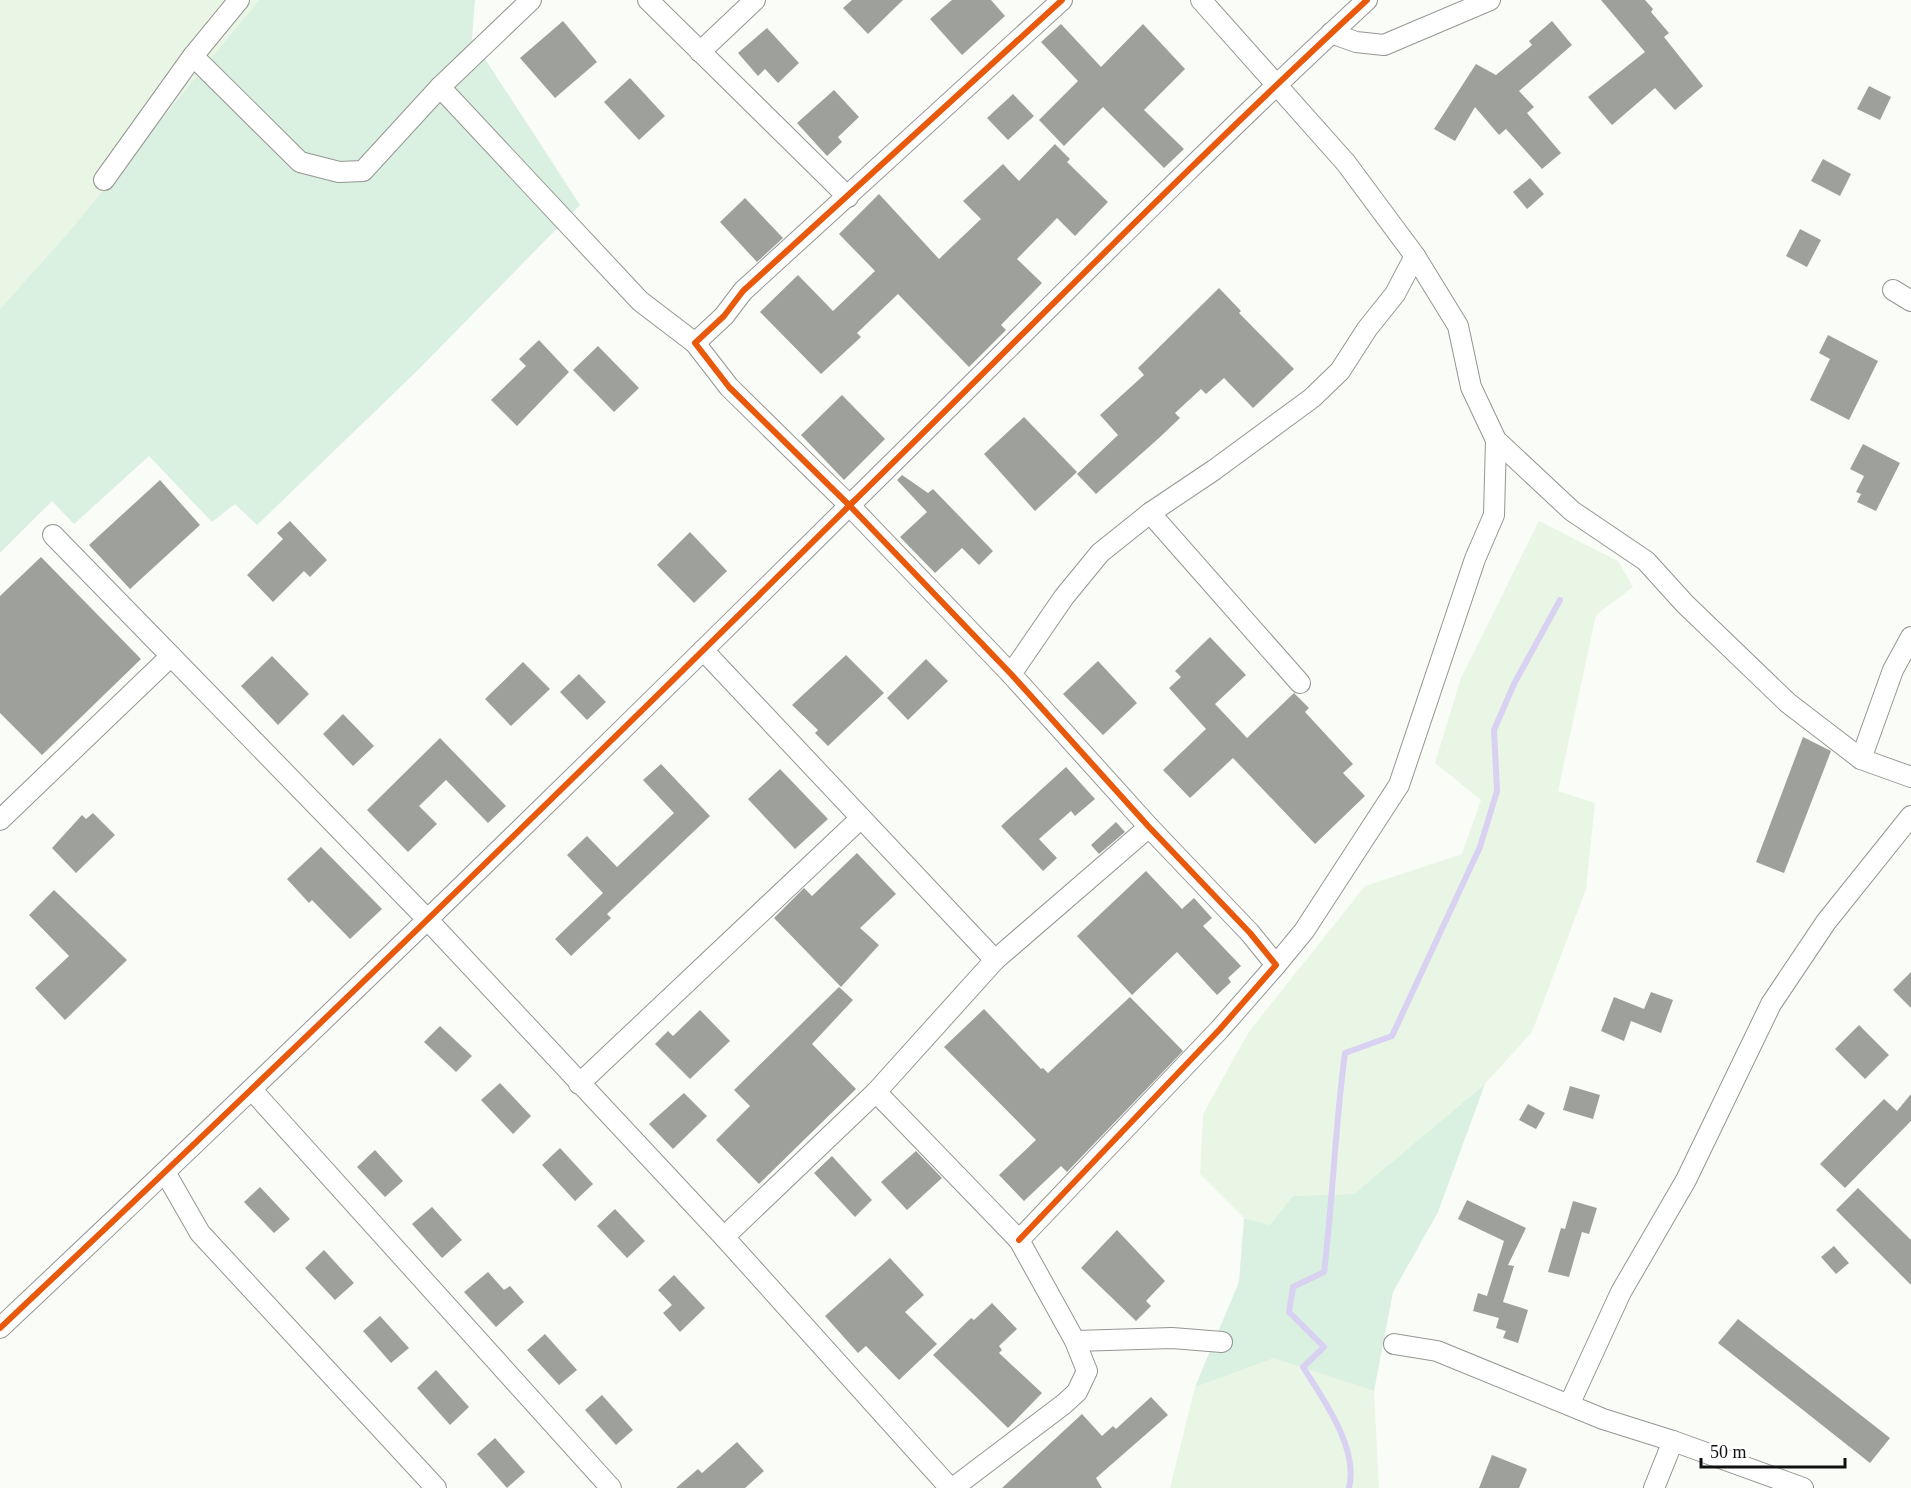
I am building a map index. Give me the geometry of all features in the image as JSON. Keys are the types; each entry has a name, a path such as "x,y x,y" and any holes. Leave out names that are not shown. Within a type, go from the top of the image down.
{"street":[{"path":"104,180 193,56 239,0"},
{"path":"193,56 300,162 339,172 363,171 440,87 531,0"},
{"path":"648,0 848,197"},
{"path":"700,52 755,0"},
{"path":"695,343 724,316 742,291 1062,0"},
{"path":"1201,0 1346,163 1415,256 1458,326 1471,387 1496,440 1572,512 1646,561 1685,604 1788,703 1861,759 1911,777"},
{"path":"0,1328 252,1090 850,506 1276,84 1367,0"},
{"path":"1331,33 1356,42 1384,45 1490,0"},
{"path":"440,87 640,301 695,343 729,387 850,506 1011,674 1149,827 1250,933 1276,965"},
{"path":"1011,674 1064,597 1100,553 1150,513 1214,470 1312,398 1333,378 1395,294 1415,256"},
{"path":"1893,290 1911,301"},
{"path":"1018,1240 1220,1029 1276,965 1304,931 1399,785 1475,559 1494,515 1496,440"},
{"path":"1150,513 1300,682"},
{"path":"53,535 426,918 724,1237 952,1488 1077,1392 1087,1371 1075,1341 1018,1240 876,1092"},
{"path":"1861,759 1893,670 1911,638"},
{"path":"703,650 995,960"},
{"path":"0,820 171,656"},
{"path":"1569,1405 1621,1292 1686,1180 1771,1004 1826,922 1911,816"},
{"path":"579,1084 861,818"},
{"path":"724,1237 876,1092 995,960 1149,827"},
{"path":"252,1090 611,1488"},
{"path":"165,1172 200,1233 436,1488"},
{"path":"1075,1341 1172,1338 1222,1342"},
{"path":"1394,1344 1437,1350 1603,1419 1674,1441 1803,1488"},
{"path":"1654,1488 1674,1441"}],"green space":[{"path":"0,0 259,0 68,233 0,309"},
{"path":"259,0 475,0 472,39 580,205 417,371 257,525 235,504 212,522 149,456 74,524 52,501 0,553 0,309 68,233"},
{"path":"1539,521 1618,561 1633,587 1596,615 1558,791 1595,803 1586,889 1532,1032 1485,1084 1354,1194 1293,1196 1270,1225 1244,1218 1200,1174 1203,1114 1248,1033 1365,886 1462,854 1481,800 1435,763 1461,678"},
{"path":"1485,1084 1438,1212 1393,1292 1374,1391 1274,1358 1195,1387 1239,1282 1244,1218 1270,1225 1293,1196 1354,1194"},
{"path":"1274,1357 1374,1391 1379,1488 1170,1488 1195,1387"}],"building":[{"path":"852,0 903,0 868,34 843,8"},
{"path":"952,0 991,0 1005,16 962,55 930,19"},
{"path":"1601,0 1645,0 1653,9 1651,12 1669,33 1664,37 1703,86 1675,110 1655,88 1612,125 1588,97 1645,52"},
{"path":"563,21 597,62 555,98 520,58"},
{"path":"1552,21 1572,45 1519,91 1534,107 1527,113 1561,153 1542,169 1506,129 1499,135 1475,107 1455,141 1434,129 1476,64 1496,75 1532,45 1529,41"},
{"path":"1061,24 1101,67 1143,24 1185,69 1144,110 1184,149 1164,168 1103,107 1064,146 1039,120 1078,81 1041,42"},
{"path":"767,28 799,63 778,83 765,69 758,76 738,53"},
{"path":"630,78 665,116 639,140 604,102"},
{"path":"1869,86 1891,97 1880,120 1857,109"},
{"path":"834,90 859,117 838,137 842,142 827,156 797,123"},
{"path":"1013,94 1034,116 1008,140 987,118"},
{"path":"1055,144 1070,159 1067,162 1108,202 1075,236 1057,218 1017,259 1042,283 1001,325 1006,330 969,367 898,294 857,333 861,337 821,374 760,312 798,275 833,311 875,271 839,234 879,194 939,259 981,219 963,201 1003,164 1019,181"},
{"path":"1823,159 1851,174 1840,196 1811,181"},
{"path":"1530,178 1544,194 1527,209 1513,192"},
{"path":"745,198 783,238 757,262 720,222"},
{"path":"1800,229 1821,240 1807,267 1786,256"},
{"path":"1219,288 1241,311 1239,313 1294,369 1253,408 1224,378 1206,394 1201,389 1175,413 1180,418 1096,494 1077,474 1118,435 1100,415 1144,375 1138,368"},
{"path":"1828,335 1878,361 1849,420 1810,400 1830,359 1819,353"},
{"path":"539,340 569,372 517,426 491,400 526,366 519,359"},
{"path":"598,346 639,388 614,412 573,370"},
{"path":"842,395 885,439 844,480 801,435"},
{"path":"1024,417 1077,472 1035,511 984,454"},
{"path":"1863,444 1900,463 1876,511 1857,502 1861,494 1856,492 1864,476 1850,469"},
{"path":"902,475 928,493 933,489 993,551 979,565 962,548 935,573 900,537 927,512 897,480"},
{"path":"160,480 200,525 130,589 89,545"},
{"path":"290,521 327,560 310,577 304,571 273,602 247,575 283,539 277,533"},
{"path":"690,532 727,571 694,603 657,565"},
{"path":"41,557 141,659 42,755 0,713 0,596"},
{"path":"1210,637 1246,675 1215,704 1247,738 1294,693 1309,708 1305,712 1353,764 1343,773 1365,796 1315,844 1233,758 1190,798 1163,770 1206,729 1169,688 1181,677 1175,671"},
{"path":"846,655 884,693 828,746 815,733 818,730 792,705"},
{"path":"272,656 309,694 278,725 241,686"},
{"path":"926,659 948,681 908,720 887,698"},
{"path":"1098,661 1137,703 1103,735 1063,694"},
{"path":"523,662 550,689 511,726 485,699"},
{"path":"579,674 606,702 587,720 560,692"},
{"path":"343,714 374,746 353,766 323,734"},
{"path":"1803,737 1831,751 1784,873 1756,862"},
{"path":"440,738 506,806 488,823 446,780 419,806 437,824 408,852 367,810"},
{"path":"661,764 710,816 607,914 611,918 571,956 555,939 603,893 567,855 587,836 617,867 674,813 643,780"},
{"path":"1066,767 1095,799 1075,816 1071,811 1039,839 1057,858 1043,871 1001,826"},
{"path":"780,769 828,819 795,849 748,799"},
{"path":"93,813 115,835 76,873 52,848 82,815 86,819"},
{"path":"1116,822 1125,832 1099,854 1091,845"},
{"path":"321,847 382,909 350,939 312,900 309,903 287,879"},
{"path":"857,853 896,894 860,928 879,945 841,987 774,918 804,888 812,896"},
{"path":"1146,871 1182,909 1194,898 1212,918 1203,926 1241,966 1228,978 1231,982 1217,995 1177,952 1132,995 1077,936"},
{"path":"54,890 127,960 65,1020 35,988 69,956 29,915"},
{"path":"1911,972 1911,1008 1893,990"},
{"path":"839,987 853,1000 812,1044 856,1089 759,1184 716,1140 750,1106 734,1090"},
{"path":"1651,992 1673,1000 1661,1033 1631,1021 1624,1041 1601,1031 1614,997 1644,1009"},
{"path":"1130,997 1183,1051 1067,1172 1061,1166 1024,1201 999,1175 1036,1140 944,1047 984,1009 1041,1069 1043,1068 1048,1073"},
{"path":"700,1010 730,1041 690,1079 655,1044 668,1031 673,1036"},
{"path":"1859,1025 1889,1055 1865,1079 1835,1049"},
{"path":"440,1026 472,1056 456,1072 424,1042"},
{"path":"500,1083 531,1116 513,1134 481,1100"},
{"path":"1570,1086 1600,1095 1593,1119 1563,1110"},
{"path":"684,1093 707,1116 673,1149 649,1124"},
{"path":"1911,1094 1911,1121 1845,1188 1820,1164 1884,1099 1897,1111"},
{"path":"1528,1104 1545,1113 1536,1129 1519,1120"},
{"path":"560,1148 593,1184 575,1201 542,1165"},
{"path":"375,1150 403,1181 385,1197 357,1167"},
{"path":"916,1151 942,1178 907,1210 881,1182"},
{"path":"832,1156 872,1200 855,1217 814,1173"},
{"path":"260,1187 290,1219 274,1233 244,1202"},
{"path":"1858,1188 1911,1240 1911,1285 1836,1210"},
{"path":"1467,1200 1526,1228 1508,1265 1514,1266 1503,1302 1528,1310 1518,1343 1503,1338 1506,1331 1496,1328 1499,1318 1473,1311 1478,1293 1487,1296 1504,1241 1458,1219"},
{"path":"1573,1201 1597,1208 1589,1234 1582,1232 1569,1277 1548,1272 1561,1228 1565,1229"},
{"path":"432,1207 462,1240 442,1258 412,1224"},
{"path":"615,1209 645,1241 627,1258 597,1226"},
{"path":"1117,1230 1165,1281 1146,1301 1151,1306 1136,1321 1081,1268"},
{"path":"1834,1246 1849,1263 1836,1274 1821,1257"},
{"path":"324,1250 354,1283 335,1300 305,1268"},
{"path":"890,1258 924,1295 905,1312 937,1344 899,1380 866,1346 858,1353 825,1316"},
{"path":"488,1272 504,1290 510,1286 524,1302 496,1327 464,1292"},
{"path":"674,1275 705,1308 680,1332 663,1313 672,1305 658,1290"},
{"path":"992,1303 1017,1329 999,1346 1002,1350 999,1353 1042,1393 1008,1428 933,1355 971,1318 974,1320"},
{"path":"380,1316 409,1348 391,1363 363,1331"},
{"path":"1738,1319 1890,1438 1870,1463 1718,1343"},
{"path":"545,1334 577,1370 559,1385 527,1350"},
{"path":"436,1370 469,1407 450,1425 417,1388"},
{"path":"602,1395 633,1430 616,1445 585,1410"},
{"path":"1151,1397 1168,1415 1096,1478 1102,1488 1002,1488 1082,1414 1102,1436 1113,1426 1116,1429"},
{"path":"495,1438 525,1472 507,1488 477,1454"},
{"path":"737,1442 764,1471 745,1488 676,1488 698,1469 702,1473"},
{"path":"1492,1455 1527,1469 1519,1488 1479,1488"}],"waterway":[{"path":"1349,1488 1351,1473 1344,1441 1329,1409 1303,1367 1324,1347 1289,1312 1293,1287 1324,1272 1345,1053 1392,1036 1480,847 1497,791 1494,730 1514,684 1560,600"}],"cycle path":[{"path":"1019,1240 1220,1029 1276,965 1250,933 1149,827 1011,674 850,506 729,387 695,343 724,316 743,291 1062,0"},
{"path":"0,1328 536,815 1172,186 1367,0"}]}
